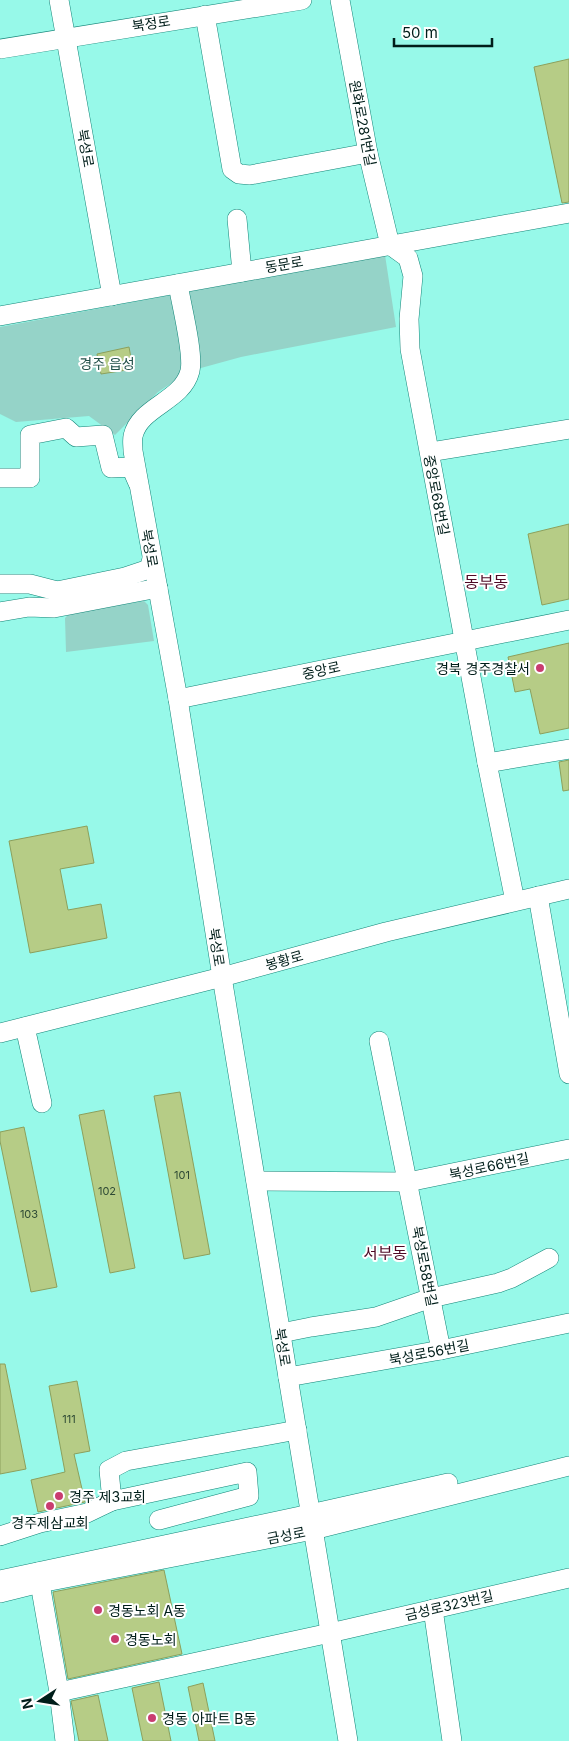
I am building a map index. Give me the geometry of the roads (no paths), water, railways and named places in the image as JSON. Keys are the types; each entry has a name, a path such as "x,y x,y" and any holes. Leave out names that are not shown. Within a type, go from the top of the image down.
{"street":[{"name":"북성로","path":"59,0 112,296"},
{"name":"북정로","path":"0,49 302,0"},
{"name":"원화로281번길","path":"340,0 368,153 390,245"},
{"path":"204,15 232,169 239,174 250,176 368,153"},
{"name":"동문로","path":"0,316 569,213"},
{"path":"237,218 242,272"},
{"name":"중앙로68번길","path":"390,245 408,258 413,276 409,319 410,349 465,641"},
{"name":"북성로","path":"178,284 190,352 190,371 181,389 136,426 132,444 178,700 348,1741"},
{"path":"0,478 30,478 30,435 66,428 76,437 103,435 111,468 131,466 138,483"},
{"path":"430,452 569,429"},
{"path":"0,612 58,599 124,577 149,568 152,560"},
{"path":"0,584 30,584 58,599 158,588"},
{"name":"중앙로","path":"178,700 569,620"},
{"path":"465,641 515,901"},
{"path":"487,763 569,749"},
{"name":"봉황로","path":"0,1033 222,977 386,932 569,889"},
{"path":"538,896 569,1074"},
{"path":"25,1027 42,1103"},
{"path":"379,1041 408,1182"},
{"name":"북성로66번길","path":"256,1181 408,1182 569,1149"},
{"name":"북성로58번길","path":"408,1182 441,1350"},
{"path":"281,1333 311,1326 376,1317 431,1298 512,1278 550,1258"},
{"name":"북성로56번길","path":"288,1378 569,1324"},
{"path":"112,1501 109,1470 126,1462 297,1430"},
{"name":"금성로","path":"312,1522 569,1455"},
{"name":"금성로","path":"0,1580 39,1577 312,1522 569,1466"},
{"path":"0,1536 40,1523 87,1513 112,1501 247,1472 249,1496 159,1520"},
{"path":"39,1577 60,1692 65,1741"},
{"name":"금성로","path":"0,1593 39,1577"},
{"name":"금성로323번길","path":"330,1633 569,1578"},
{"path":"433,1609 452,1741"},
{"path":"60,1692 330,1633"}],"place":[{"name":"경북 경주경찰서","path":"540,668"},
{"name":"경주 제3교회","path":"59,1496"},
{"name":"경주제삼교회","path":"50,1506"},
{"name":"경동노회 A동","path":"98,1610"},
{"name":"경동노회","path":"115,1639"},
{"name":"경동 아파트 B동","path":"152,1718"}],"district":[{"name":"동부동","path":"486,582"},
{"name":"서부동","path":"385,1253"}],"park label":[{"name":"경주 읍성","path":"107,363"}]}
